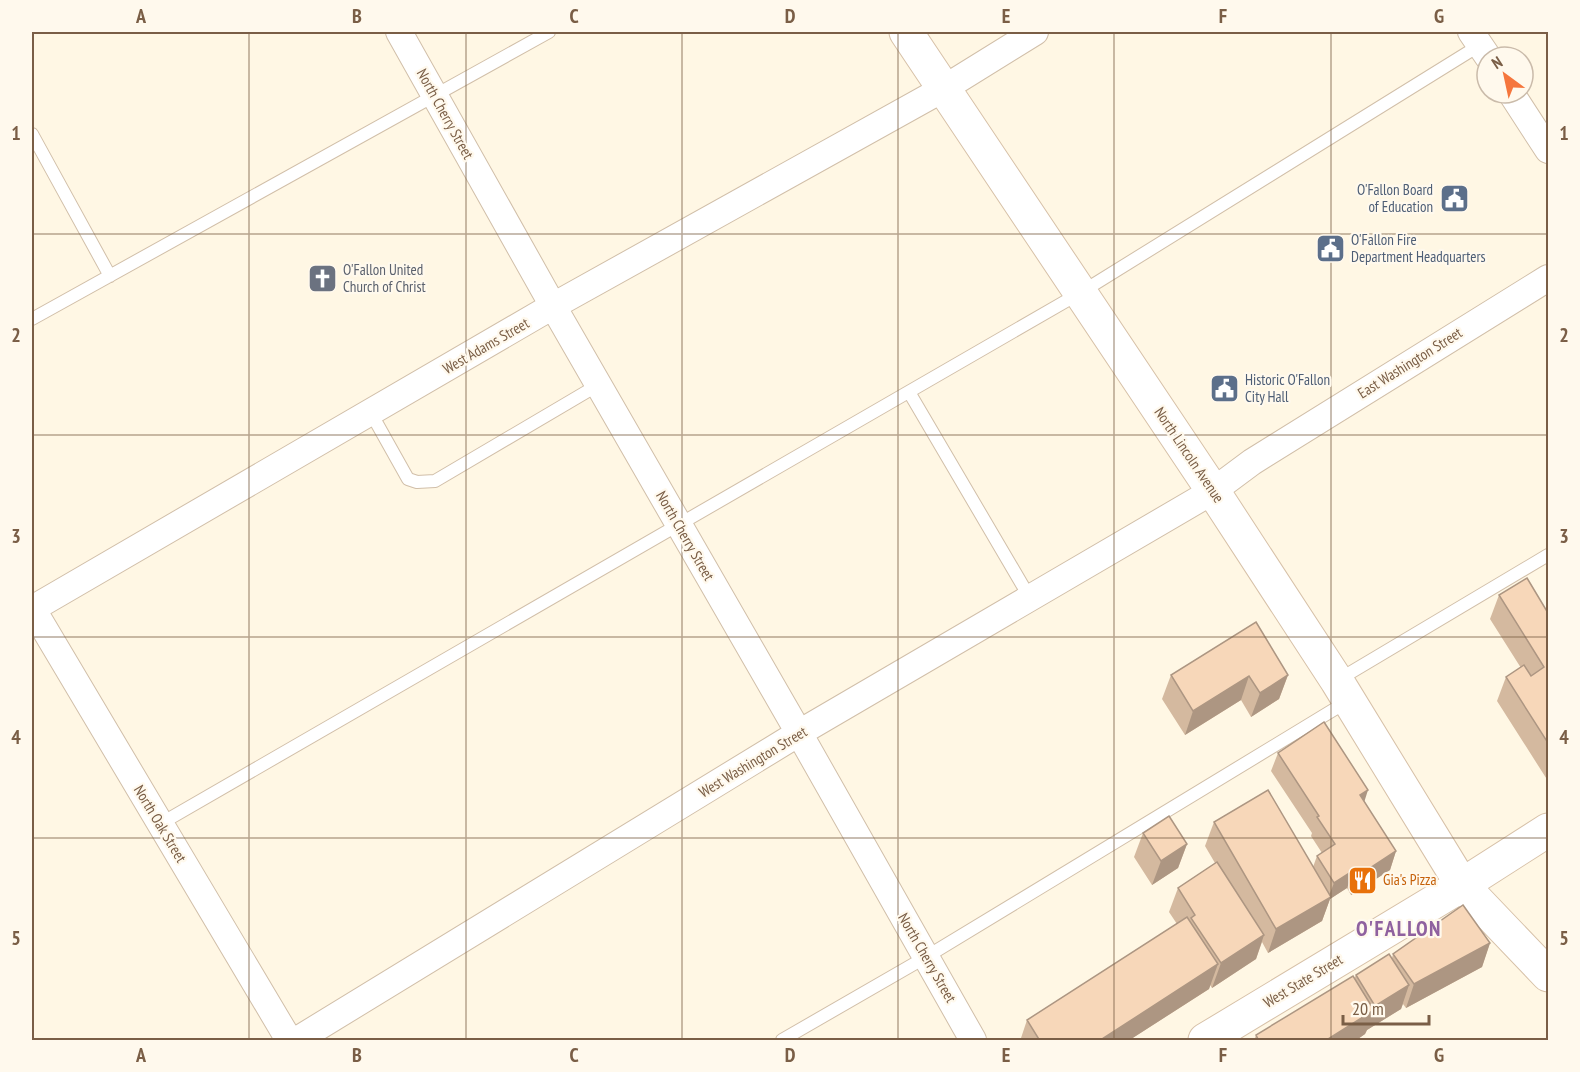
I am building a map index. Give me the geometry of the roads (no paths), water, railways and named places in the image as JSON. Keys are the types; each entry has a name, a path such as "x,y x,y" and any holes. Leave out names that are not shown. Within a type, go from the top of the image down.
{"main road":[{"name":"North Lincoln Avenue","path":"906,32 1213,491 1343,691 1462,885 1548,975"},
{"name":"West State Street","path":"1204,1041 1462,885 1548,830"}],"street":[{"name":"North Cherry Street","path":"399,32 973,1041"},
{"name":"West Adams Street","path":"32,609 553,306 943,89 1035,32"},
{"path":"1519,105 1548,150"},
{"name":"East Washington Street","path":"1213,491 1252,462 1548,278"},
{"name":"West Washington Street","path":"297,1041 799,733 1213,491"},
{"name":"North Oak Street","path":"32,609 289,1041"}],"lane":[{"path":"32,319 549,32"},
{"path":"160,824 1080,293 1475,48"},
{"path":"32,134 110,276"},
{"path":"371,413 408,479 417,482 435,481 598,385"},
{"path":"909,392 1030,598"},
{"path":"782,1041 926,957 1343,691 1548,555"}],"place":[{"name":"O'Fallon Board of Education","path":"1454,199"},
{"name":"O'Fallon Fire Department Headquarters","path":"1330,249"},
{"name":"O'Fallon United Church of Christ","path":"322,279"},
{"name":"Historic O'Fallon City Hall","path":"1224,389"},
{"name":"Gia's Pizza","path":"1362,880"}],"district":[{"name":"O'FALLON","path":"1399,929"}]}
